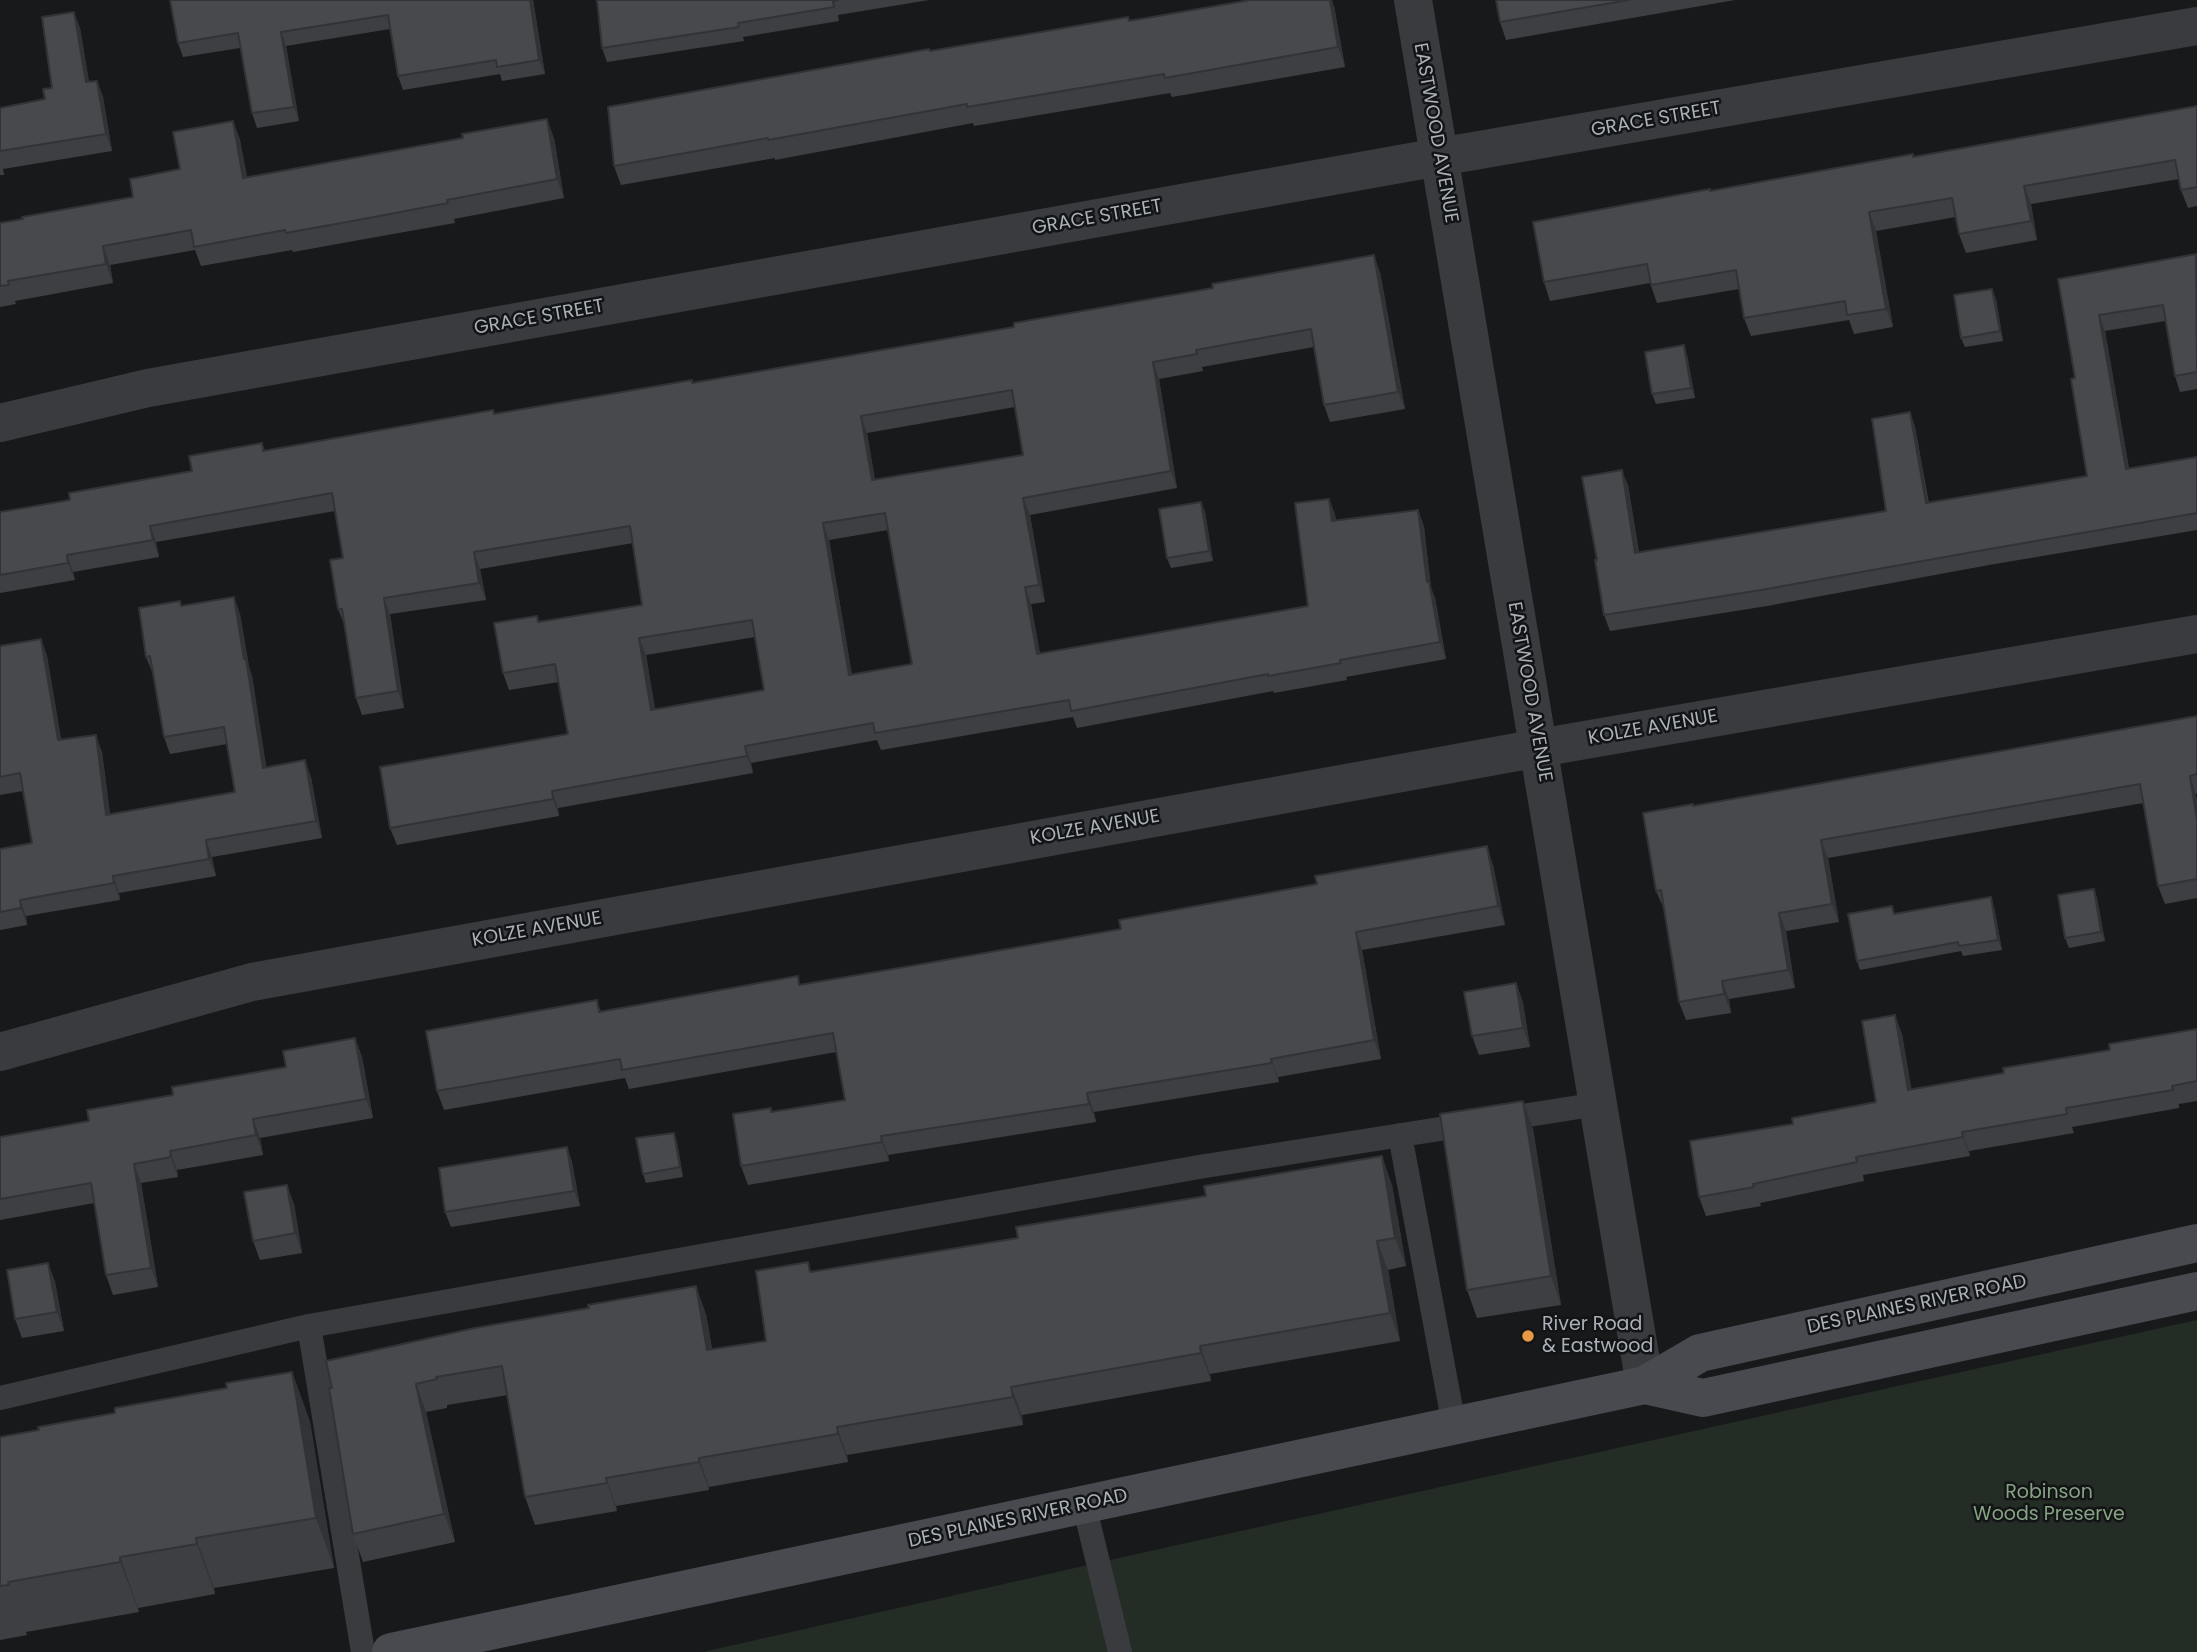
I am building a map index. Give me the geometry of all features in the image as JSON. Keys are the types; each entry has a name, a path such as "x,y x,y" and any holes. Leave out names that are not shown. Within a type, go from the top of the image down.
{"main road":[{"name":"DES PLAINES RIVER ROAD","path":"391,1652 1645,1385 1700,1353 2197,1243"},
{"name":"DES PLAINES RIVER ROAD","path":"1645,1385 1703,1398 2197,1291"}],"street":[{"name":"EASTWOOD AVENUE","path":"1413,0 1645,1385"},
{"name":"GRACE STREET","path":"0,423 148,388 1439,157 2197,26"},
{"name":"KOLZE AVENUE","path":"0,1052 253,982 1539,748 2197,634"}],"lane":[{"path":"0,1398 309,1326 1199,1167 1598,1104"},
{"path":"1400,1135 1454,1425"},
{"path":"309,1326 363,1652"},
{"path":"1084,1504 1120,1652"}],"green space":[{"name":"Robinson Woods Preserve","path":"2197,1320 2197,1652 703,1652 1137,1554"}],"building":[{"path":"170,0 530,0 539,60 497,67 496,60 398,76 388,15 281,32 294,107 252,113 238,33 178,43"},
{"path":"597,0 838,0 833,1 834,7 738,23 739,27 602,48"},
{"path":"1250,0 1330,0 1338,47 1165,78 1164,74 967,107 967,104 614,166 608,107 929,49 930,51 1128,17 1129,21"},
{"path":"1496,0 1629,0 1500,22"},
{"path":"74,12 86,82 97,81 106,134 0,151 0,108 45,99 43,89 52,88 42,17"},
{"path":"2197,106 2197,187 2181,190 2175,160 2024,186 2031,221 1959,234 1952,198 1869,212 1886,309 1847,315 1845,301 1744,318 1736,270 1651,285 1647,264 1544,282 1533,222"},
{"path":"547,119 557,179 358,220 194,247 191,230 103,246 106,264 8,281 9,285 0,286 0,223 133,197 130,179 180,169 173,132 233,121 243,178 463,138 462,134"},
{"path":"2196,254 2197,372 2175,376 2163,305 2099,315 2126,469 2197,457 2197,513 1604,615 1582,477 1622,470 1635,553 1886,511 1872,419 1910,412 1926,503 2087,476 2071,379 2075,378 2058,279"},
{"path":"1374,255 1398,392 1324,405 1311,329 1196,350 1197,354 1153,362 1171,471 1023,498 1039,585 1025,587 1037,654 1308,606 1295,503 1329,499 1332,521 1418,510 1427,582 1429,581 1440,642 1340,660 1341,663 1071,711 1069,700 875,733 873,723 745,746 747,756 552,791 553,799 390,828 380,767 568,734 555,664 503,673 494,623 537,616 538,622 642,605 630,526 474,552 479,583 384,598 398,691 356,698 342,609 338,609 330,560 343,558 332,493 150,526 153,540 67,555 68,563 0,575 0,512 70,500 69,493 192,471 189,456 262,443 263,451 493,410 494,414 692,380 692,383 1014,327 1014,323 1213,288 1212,284","holes":["1012,390 1023,455 872,480 861,416","885,513 912,664 849,675 823,523","752,620 764,690 651,710 639,638"]},
{"path":"1992,289 2000,331 1961,338 1954,295"},
{"path":"1684,345 1691,388 1652,394 1645,352"},
{"path":"1201,502 1209,551 1167,558 1159,509"},
{"path":"234,597 263,768 305,760 316,821 206,840 209,859 113,876 114,883 20,900 21,908 0,912 0,849 32,843 20,773 0,777 0,646 41,639 58,740 96,735 106,815 235,792 224,727 164,737 150,656 146,657 139,608 180,601 181,606"},
{"path":"2197,716 2197,774 2190,776 2197,820 2197,879 2158,886 2140,784 1821,840 1832,904 1779,913 1788,970 1722,981 1724,994 1679,1002 1661,890 1656,891 1643,813"},
{"path":"1487,846 1498,906 1356,932 1374,1040 1271,1059 1272,1063 1087,1093 1089,1104 881,1136 882,1142 741,1166 733,1114 771,1108 771,1112 845,1100 833,1033 622,1070 620,1059 437,1091 426,1031 597,1000 599,1012 798,976 799,985 928,963 1121,929 1119,920 1317,884 1315,876"},
{"path":"2094,889 2101,932 2065,938 2058,895"},
{"path":"1991,897 1998,940 1959,946 1958,942 1857,961 1848,914 1892,906 1894,914"},
{"path":"1516,983 1523,1028 1472,1036 1464,992"},
{"path":"1895,1015 1908,1090 2004,1073 2003,1068 2110,1050 2109,1044 2197,1029 2197,1081 2172,1086 2173,1090 2066,1108 2067,1114 1962,1132 1963,1137 1856,1157 1857,1162 1753,1184 1754,1187 1699,1197 1690,1141 1793,1124 1792,1118 1876,1102 1862,1021"},
{"path":"355,1038 366,1099 253,1119 256,1135 170,1151 171,1157 134,1164 151,1268 106,1275 91,1183 0,1199 0,1137 89,1121 87,1110 173,1095 172,1087 286,1067 283,1051"},
{"path":"1523,1101 1551,1276 1467,1290 1440,1114"},
{"path":"674,1133 680,1167 643,1174 636,1138"},
{"path":"567,1147 574,1191 445,1212 439,1168"},
{"path":"1382,1156 1395,1238 1377,1241 1390,1313 1200,1346 1201,1353 1011,1387 1013,1397 837,1427 838,1434 699,1458 699,1462 606,1478 607,1483 525,1497 502,1366 436,1377 437,1379 416,1384 444,1514 353,1534 326,1361 475,1328 589,1308 588,1305 696,1286 707,1350 766,1341 756,1271 808,1262 810,1272 1018,1238 1016,1227 1206,1196 1204,1186"},
{"path":"287,1185 295,1233 253,1241 244,1192"},
{"path":"48,1263 57,1312 15,1319 7,1270"},
{"path":"292,1372 316,1518 196,1538 197,1544 120,1557 120,1562 8,1582 9,1585 0,1586 0,1437 115,1413 115,1408 227,1388 226,1383"}],"place":[{"name":"River Road & Eastwood","path":"1528,1336"}]}
